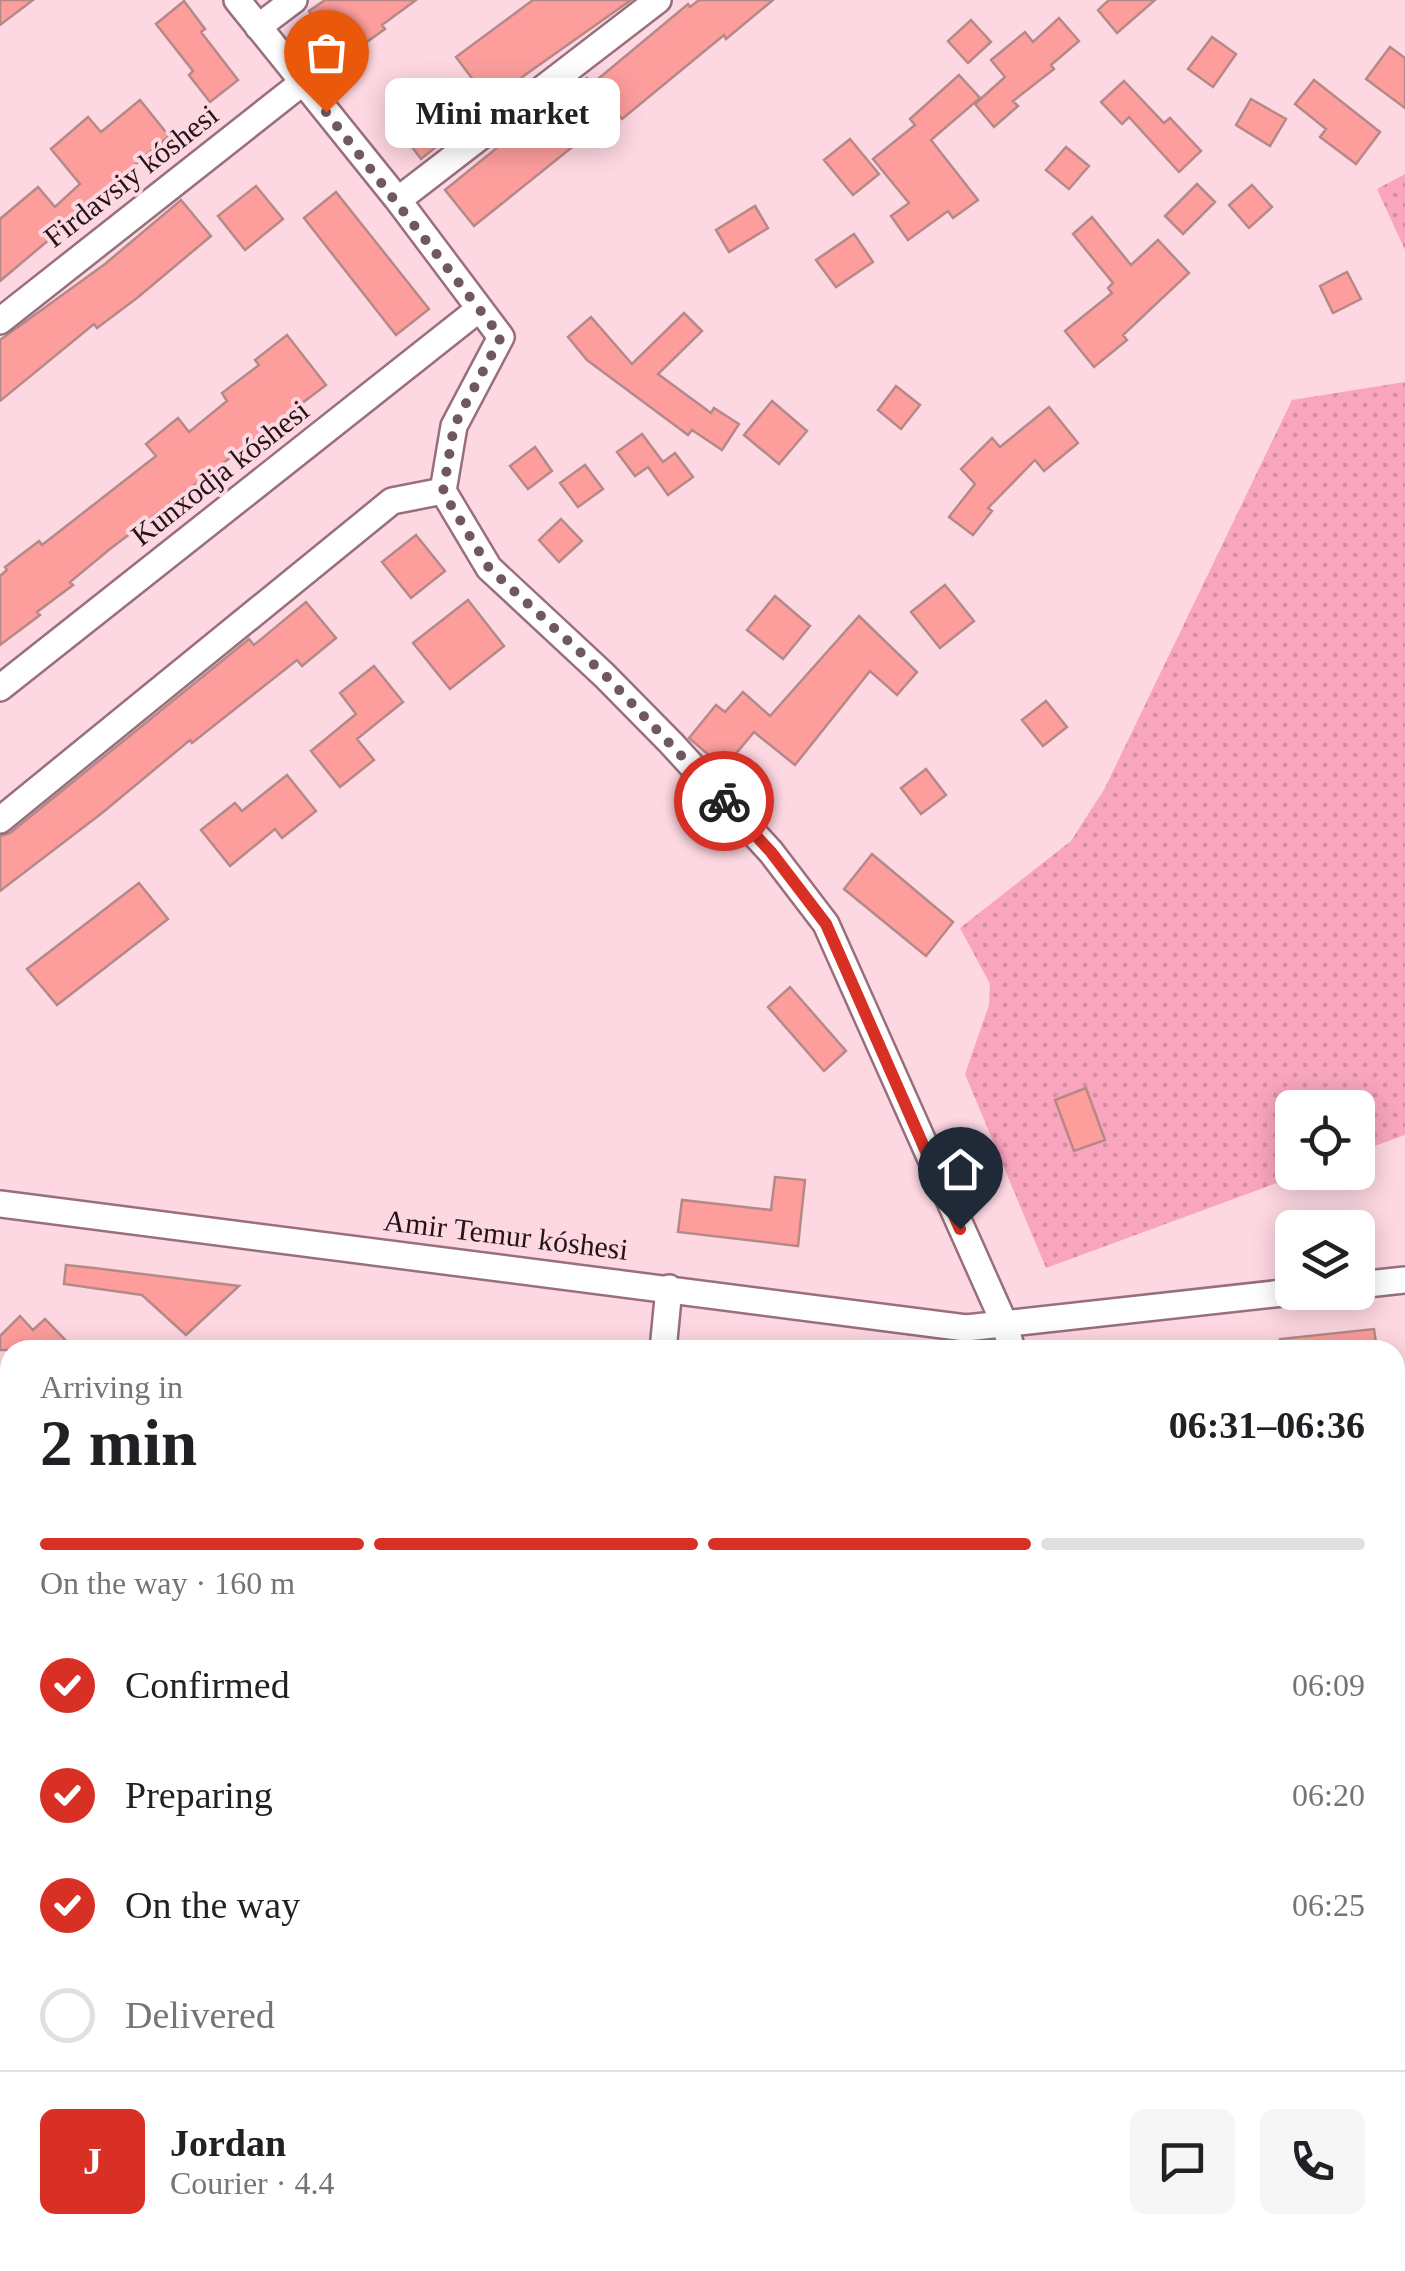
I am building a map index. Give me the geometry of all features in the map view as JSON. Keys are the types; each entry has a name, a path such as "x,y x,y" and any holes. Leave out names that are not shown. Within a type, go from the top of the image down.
{"street":[{"path":"236,0 398,200 501,337 454,426 443,492 489,568 604,674 671,743 771,852 826,924 1008,1338"},
{"path":"258,27 294,0"},
{"path":"398,200 658,0"},
{"name":"Firdavsiy kóshesi","path":"0,321 303,82"},
{"name":"Kunxodja kóshesi","path":"0,688 480,308"},
{"path":"0,820 392,501 443,492"},
{"name":"Amir Temur kóshesi","path":"0,1204 668,1288 966,1328 1008,1338 1275,1295"},
{"path":"1375,1283 1405,1280"},
{"path":"664,1340 668,1288"}],"shaded area":[{"path":"1405,174 1405,250 1377,189"},
{"path":"1405,382 1405,1135 1375,1146 1375,1090 1275,1090 1275,1184 1046,1268 965,1074 989,1005 990,984 960,928 1071,841 1105,788 1292,400"}],"building":[{"path":"0,0 33,0 0,25"},
{"path":"325,0 416,0 382,25 385,29 343,59 309,11"},
{"path":"533,0 631,0 525,75 421,159 391,119 432,87 444,103 474,81 456,57"},
{"path":"699,0 773,0 622,119 617,113 581,140 474,226 445,190 551,104 587,78 592,84 688,4 690,7"},
{"path":"1109,0 1155,0 1117,33 1098,10"},
{"path":"184,1 205,29 201,32 238,80 210,102 189,75 193,71 156,24"},
{"path":"1059,18 1079,41 1051,65 1054,69 1013,101 1018,106 994,127 975,104 1005,77 991,60 1025,32 1033,42"},
{"path":"971,20 991,42 968,63 948,41"},
{"path":"1212,37 1236,54 1213,87 1188,69"},
{"path":"1390,47 1405,58 1405,108 1366,79"},
{"path":"959,75 980,98 931,140 978,200 953,218 948,211 908,240 891,216 909,203 873,159 915,125 910,119"},
{"path":"1314,80 1380,132 1356,164 1320,137 1326,129 1295,104"},
{"path":"1124,81 1164,123 1170,118 1201,151 1179,172 1129,117 1122,124 1101,102"},
{"path":"1251,99 1286,119 1270,146 1236,125"},
{"path":"140,100 169,136 131,168 135,173 98,205 95,201 0,281 0,219 38,187 55,207 80,184 51,149 88,117 101,132"},
{"path":"850,139 879,174 853,195 824,160"},
{"path":"1066,147 1089,166 1069,189 1046,170"},
{"path":"1197,184 1215,202 1183,234 1165,216"},
{"path":"1252,185 1272,207 1249,228 1229,205"},
{"path":"256,186 283,219 245,250 218,216"},
{"path":"336,192 429,309 396,335 304,218"},
{"path":"181,200 211,236 137,298 97,328 94,324 0,401 0,340 105,264"},
{"path":"755,206 768,228 729,252 716,230"},
{"path":"1092,217 1131,265 1158,240 1189,273 1123,335 1127,340 1094,367 1065,331 1112,293 1108,288 1113,283 1073,234"},
{"path":"854,234 873,262 836,287 816,260"},
{"path":"1347,272 1361,299 1333,313 1320,286"},
{"path":"684,313 702,331 658,374 711,413 714,408 739,424 722,450 692,430 688,435 587,360 568,337 591,317 632,364"},
{"path":"287,335 326,385 110,549 70,582 73,585 37,612 40,615 0,645 0,576 7,570 5,567 39,541 42,545 156,456 146,444 178,418 189,432 227,401 222,393 259,365 255,360"},
{"path":"896,386 920,405 901,429 878,410"},
{"path":"772,401 807,431 779,464 744,435"},
{"path":"1049,407 1078,443 1044,471 1035,460 988,508 992,511 973,535 949,517 975,484 961,469 992,438 1000,447"},
{"path":"642,434 663,462 675,453 693,477 668,495 648,467 635,476 617,452"},
{"path":"535,447 552,471 528,489 510,466"},
{"path":"585,465 603,489 578,507 560,483"},
{"path":"561,519 582,541 559,562 539,540"},
{"path":"416,535 445,571 411,598 382,562"},
{"path":"945,585 974,621 940,648 911,612"},
{"path":"775,596 810,626 783,659 747,630"},
{"path":"468,600 504,646 450,689 413,643"},
{"path":"306,602 336,638 302,666 297,660 192,743 190,740 0,891 0,836 10,833 249,639 254,645"},
{"path":"859,616 917,672 897,695 870,671 795,765 754,732 724,768 689,738 716,705 725,712 743,692 770,716"},
{"path":"374,666 403,702 357,739 374,760 340,787 311,751 356,714 340,693"},
{"path":"1046,701 1067,727 1043,746 1022,720"},
{"path":"926,769 946,795 921,814 901,788"},
{"path":"287,775 316,811 282,838 275,829 230,866 201,830 235,803 242,811"},
{"path":"872,854 953,922 926,956 844,889"},
{"path":"139,883 168,919 57,1005 27,969"},
{"path":"790,987 846,1051 824,1071 768,1007"},
{"path":"1086,1088 1105,1140 1074,1151 1055,1100"},
{"path":"775,1177 805,1180 798,1246 678,1232 682,1200 771,1210"},
{"path":"66,1265 239,1286 186,1335 142,1295 64,1284"},
{"path":"20,1316 33,1330 45,1319 65,1340 0,1340"},
{"path":"1374,1329 1376,1340 1280,1340"}],"way so far":[{"path":"326,112 501,337 454,426 443,492 489,568 604,674 724,801"}],"place":[{"name":"Mini market","path":"326,112"}],"route":[{"path":"724,801 771,852 826,924 960,1229"}]}
